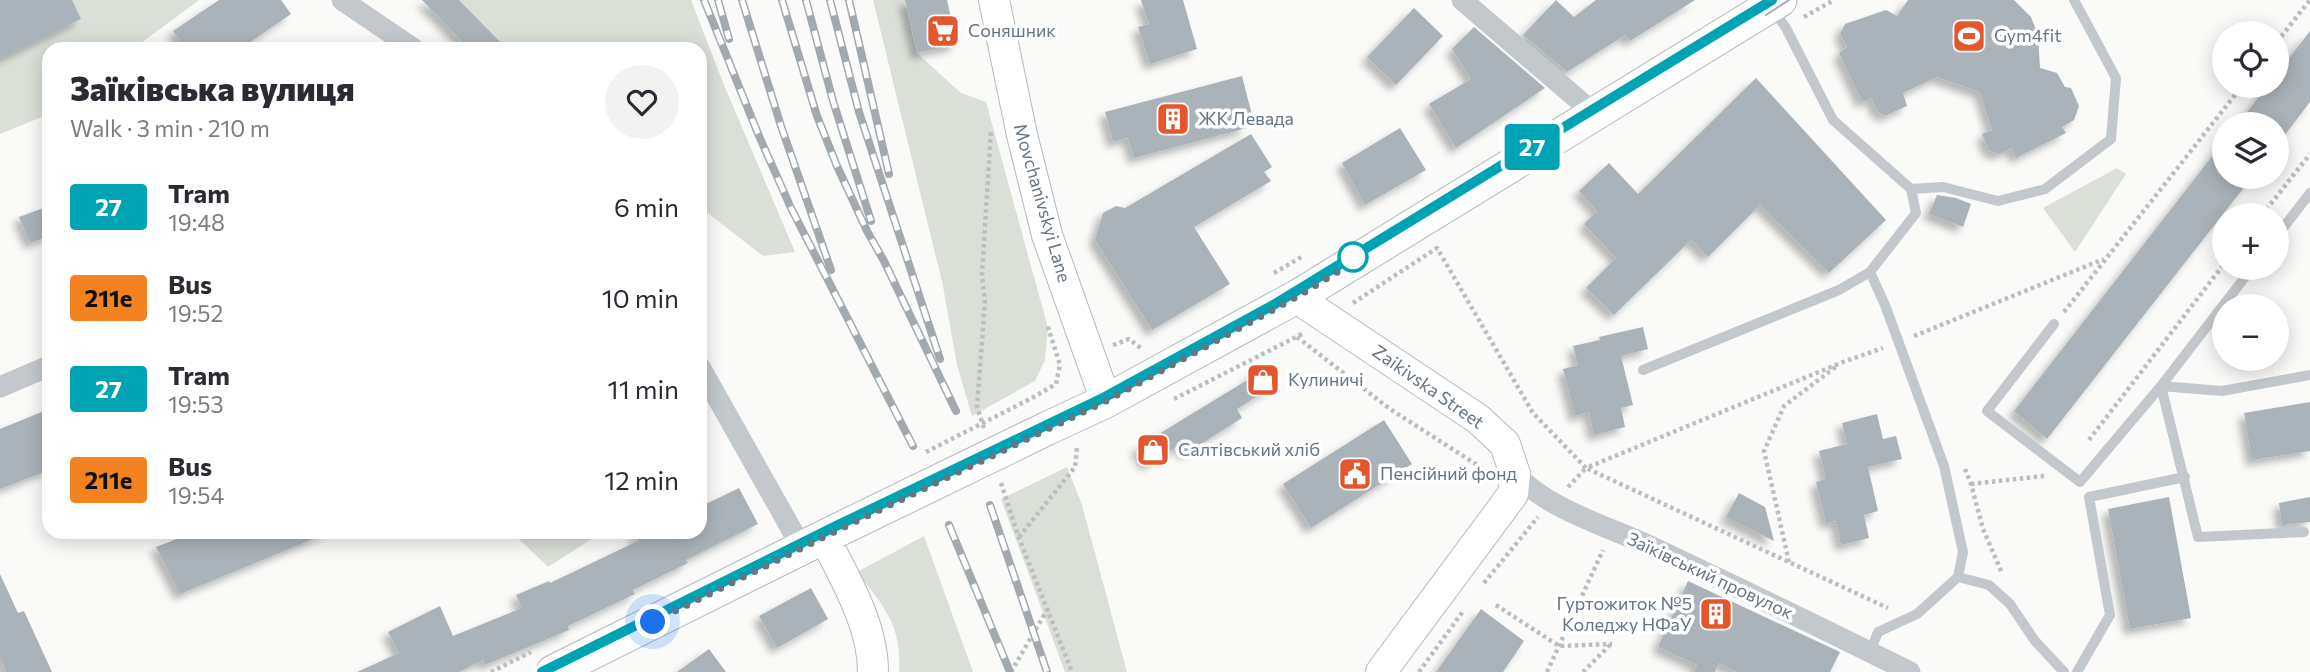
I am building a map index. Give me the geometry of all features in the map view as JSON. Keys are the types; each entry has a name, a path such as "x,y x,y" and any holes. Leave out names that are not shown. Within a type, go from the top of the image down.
{"main road":[{"path":"553,672 821,538 1106,401 1300,295 1776,3"}],"street":[{"path":"342,0 404,42"},
{"name":"Movchanivskyi Lane","path":"994,0 1022,135 1047,235 1106,401"},
{"path":"1462,0 1595,114"},
{"name":"Zaikivska Street","path":"1300,295 1307,305 1478,419 1504,444 1515,474"},
{"path":"0,387 42,369"},
{"path":"707,377 821,538 854,596 869,642 873,672"},
{"path":"1381,672 1513,494 1515,474"},
{"name":"Заїківський провулок","path":"1515,474 1531,491 1553,503 1910,672"}],"lane":[{"path":"1911,189 1942,187 1998,201 2045,189 2111,139 2116,78 2074,0"},
{"path":"1643,370 1839,290 1870,272 1916,213 1911,189 1833,120 1776,3"},
{"path":"2289,220 2310,193"},
{"path":"1870,272 1885,305 1944,467 1963,552 1958,577 1917,614 1878,632 1870,652"},
{"path":"2080,482 2161,386 2243,280"},
{"path":"2054,324 1987,411 2080,482 2089,497 2110,615 2077,672"},
{"path":"2161,386 2222,391 2310,375"},
{"path":"2161,386 2198,537 2304,532"},
{"path":"2089,497 2185,477"},
{"path":"1958,577 1989,585 2003,598 2035,641 2064,672"}],"path":[{"path":"2289,27 2310,0"},
{"path":"2054,324 2233,98"},
{"path":"985,433 977,407 985,302 982,275 992,126"},
{"path":"2271,203 2310,154"},
{"path":"1971,484 2057,475 2066,471 2212,280"},
{"path":"1060,365 1129,339 1143,349"},
{"path":"1789,563 1764,451 1784,405 1843,362"},
{"path":"1018,538 1075,467 1077,448"},
{"path":"1960,460 1971,484 1983,529 2003,576"},
{"path":"1586,468 1908,618"},
{"path":"998,472 1018,538 1072,672"},
{"path":"1480,588 1543,510"},
{"path":"1547,672 1606,543"},
{"path":"1496,606 1559,646 1612,644 1583,672"},
{"path":"1419,672 1465,609"},
{"path":"1011,672 1047,610"}],"shaded area":[{"path":"0,0 199,0 142,42 42,42 42,117 0,134"},
{"path":"459,0 691,0 795,252 763,256 707,212 707,42 500,42"},
{"path":"873,0 905,0 917,53 961,93 986,102 1048,328 1045,360 1035,381 972,416 957,365 943,286"},
{"path":"2117,168 2126,174 2075,252 2043,208"},
{"path":"1067,467 1082,505 1127,672 1065,672 1001,499"},
{"path":"924,536 973,672 899,672 898,641 894,629 883,607 857,572"},
{"path":"519,539 592,539 548,567"}],"building":[{"path":"0,0 72,0 81,19 0,59"},
{"path":"219,0 281,0 291,14 250,42 181,42 173,31"},
{"path":"422,0 459,0 500,42 462,42"},
{"path":"905,0 947,0 957,45 917,53"},
{"path":"1141,0 1183,0 1197,49 1150,64 1138,27 1149,24"},
{"path":"1556,0 1574,17 1596,0 1695,0 1630,41 1625,35 1567,72 1523,35"},
{"path":"1908,0 2014,0 2031,17 2038,35 2040,68 2057,73 2065,87 2071,88 2079,106 2074,120 2062,127 2066,133 2016,158 2011,148 2000,154 1989,151 1982,134 1992,130 1980,92 1937,77 1903,93 1907,106 1885,116 1877,111 1872,98 1862,102 1839,53 1847,47 1840,34 1845,24 1886,10 1897,16"},
{"path":"1414,8 1443,36 1396,85 1367,57"},
{"path":"1474,27 1545,88 1456,148 1429,104 1471,79 1452,49"},
{"path":"2310,31 2310,102 2289,129 2289,112 2247,112 2258,98 2289,98 2289,58"},
{"name":"ЖК Левада","path":"1242,76 1252,115 1240,118 1247,128 1134,158 1128,138 1113,142 1105,112"},
{"path":"1756,78 1886,220 1829,273 1760,205 1708,257 1691,240 1614,315 1586,288 1616,258 1584,224 1597,211 1579,191 1609,163 1638,194"},
{"path":"1400,128 1426,170 1365,205 1342,163"},
{"path":"1251,134 1272,167 1264,172 1271,181 1194,227 1230,284 1152,330 1095,240 1103,213 1116,206 1125,208"},
{"path":"2212,156 2212,189 2243,189 2232,203 2212,203 2212,228 2047,439 2014,411"},
{"path":"1937,195 1971,204 1963,227 1929,214"},
{"path":"42,209 42,239 30,243 19,217"},
{"path":"1643,327 1648,349 1621,356 1633,405 1621,408 1625,427 1594,435 1589,412 1575,416 1563,369 1578,365 1573,346"},
{"path":"1266,365 1278,383 1237,409 1242,418 1185,454 1180,445 1147,465 1136,448 1249,379 1248,377"},
{"path":"2310,402 2310,451 2252,460 2244,413"},
{"path":"42,412 42,473 0,489 0,429"},
{"path":"1877,414 1883,439 1896,436 1902,459 1868,467 1878,511 1864,515 1869,538 1841,545 1836,521 1826,523 1816,482 1826,479 1819,451 1847,444 1842,423"},
{"path":"1384,420 1412,464 1311,528 1283,484"},
{"path":"739,488 758,524 633,590 635,594 568,626 569,630 485,665 483,660 459,672 357,672 399,653 388,632 440,606 453,636 522,608 516,595 549,581 550,583 638,541 637,539 707,539 707,504"},
{"path":"1739,493 1765,507 1774,541 1726,517"},
{"path":"2169,497 2191,618 2130,629 2108,509"},
{"path":"2310,497 2310,522 2282,525 2279,503"},
{"path":"177,539 313,539 180,594 156,547"},
{"path":"0,574 18,613 24,611 52,672 6,672 0,658"},
{"name":"Гуртожиток №5 Коледжу НФаУ","path":"1688,581 1840,652 1830,672 1737,672 1719,663 1715,672 1694,672 1697,665 1658,647"},
{"path":"811,588 828,619 777,648 759,616"},
{"path":"1481,609 1524,641 1503,672 1436,672"},
{"path":"709,649 726,672 677,672"}],"tram line":[{"path":"542,672 834,527 1105,397 1275,304 1772,0"},
{"name":"27","path":"542,672 834,527 1105,397 1275,304 1772,0"},
{"path":"1766,15 1789,0"}],"railway":[{"path":"704,0 791,208 913,446"},
{"path":"718,0 729,39"},
{"path":"742,0 781,126 831,270"},
{"path":"782,0 817,116 837,166 956,411"},
{"path":"806,0 833,101 871,221"},
{"path":"830,0 859,112 940,359"},
{"path":"849,0 889,174"},
{"path":"990,505 1047,672"},
{"path":"949,525 1010,672"}],"place":[{"name":"Соняшник","path":"943,31"},
{"name":"Gym4fit","path":"1969,36"},
{"name":"ЖК Левада","path":"1173,119"},
{"name":"Кулиничі","path":"1263,380"},
{"name":"Салтівський хліб","path":"1153,450"},
{"name":"Пенсійний фонд","path":"1355,474"},
{"name":"Гуртожиток №5 Коледжу НФаУ","path":"1716,614"}],"route":[{"path":"653,622 1106,401 1300,295 1347,266 1353,257"}]}
